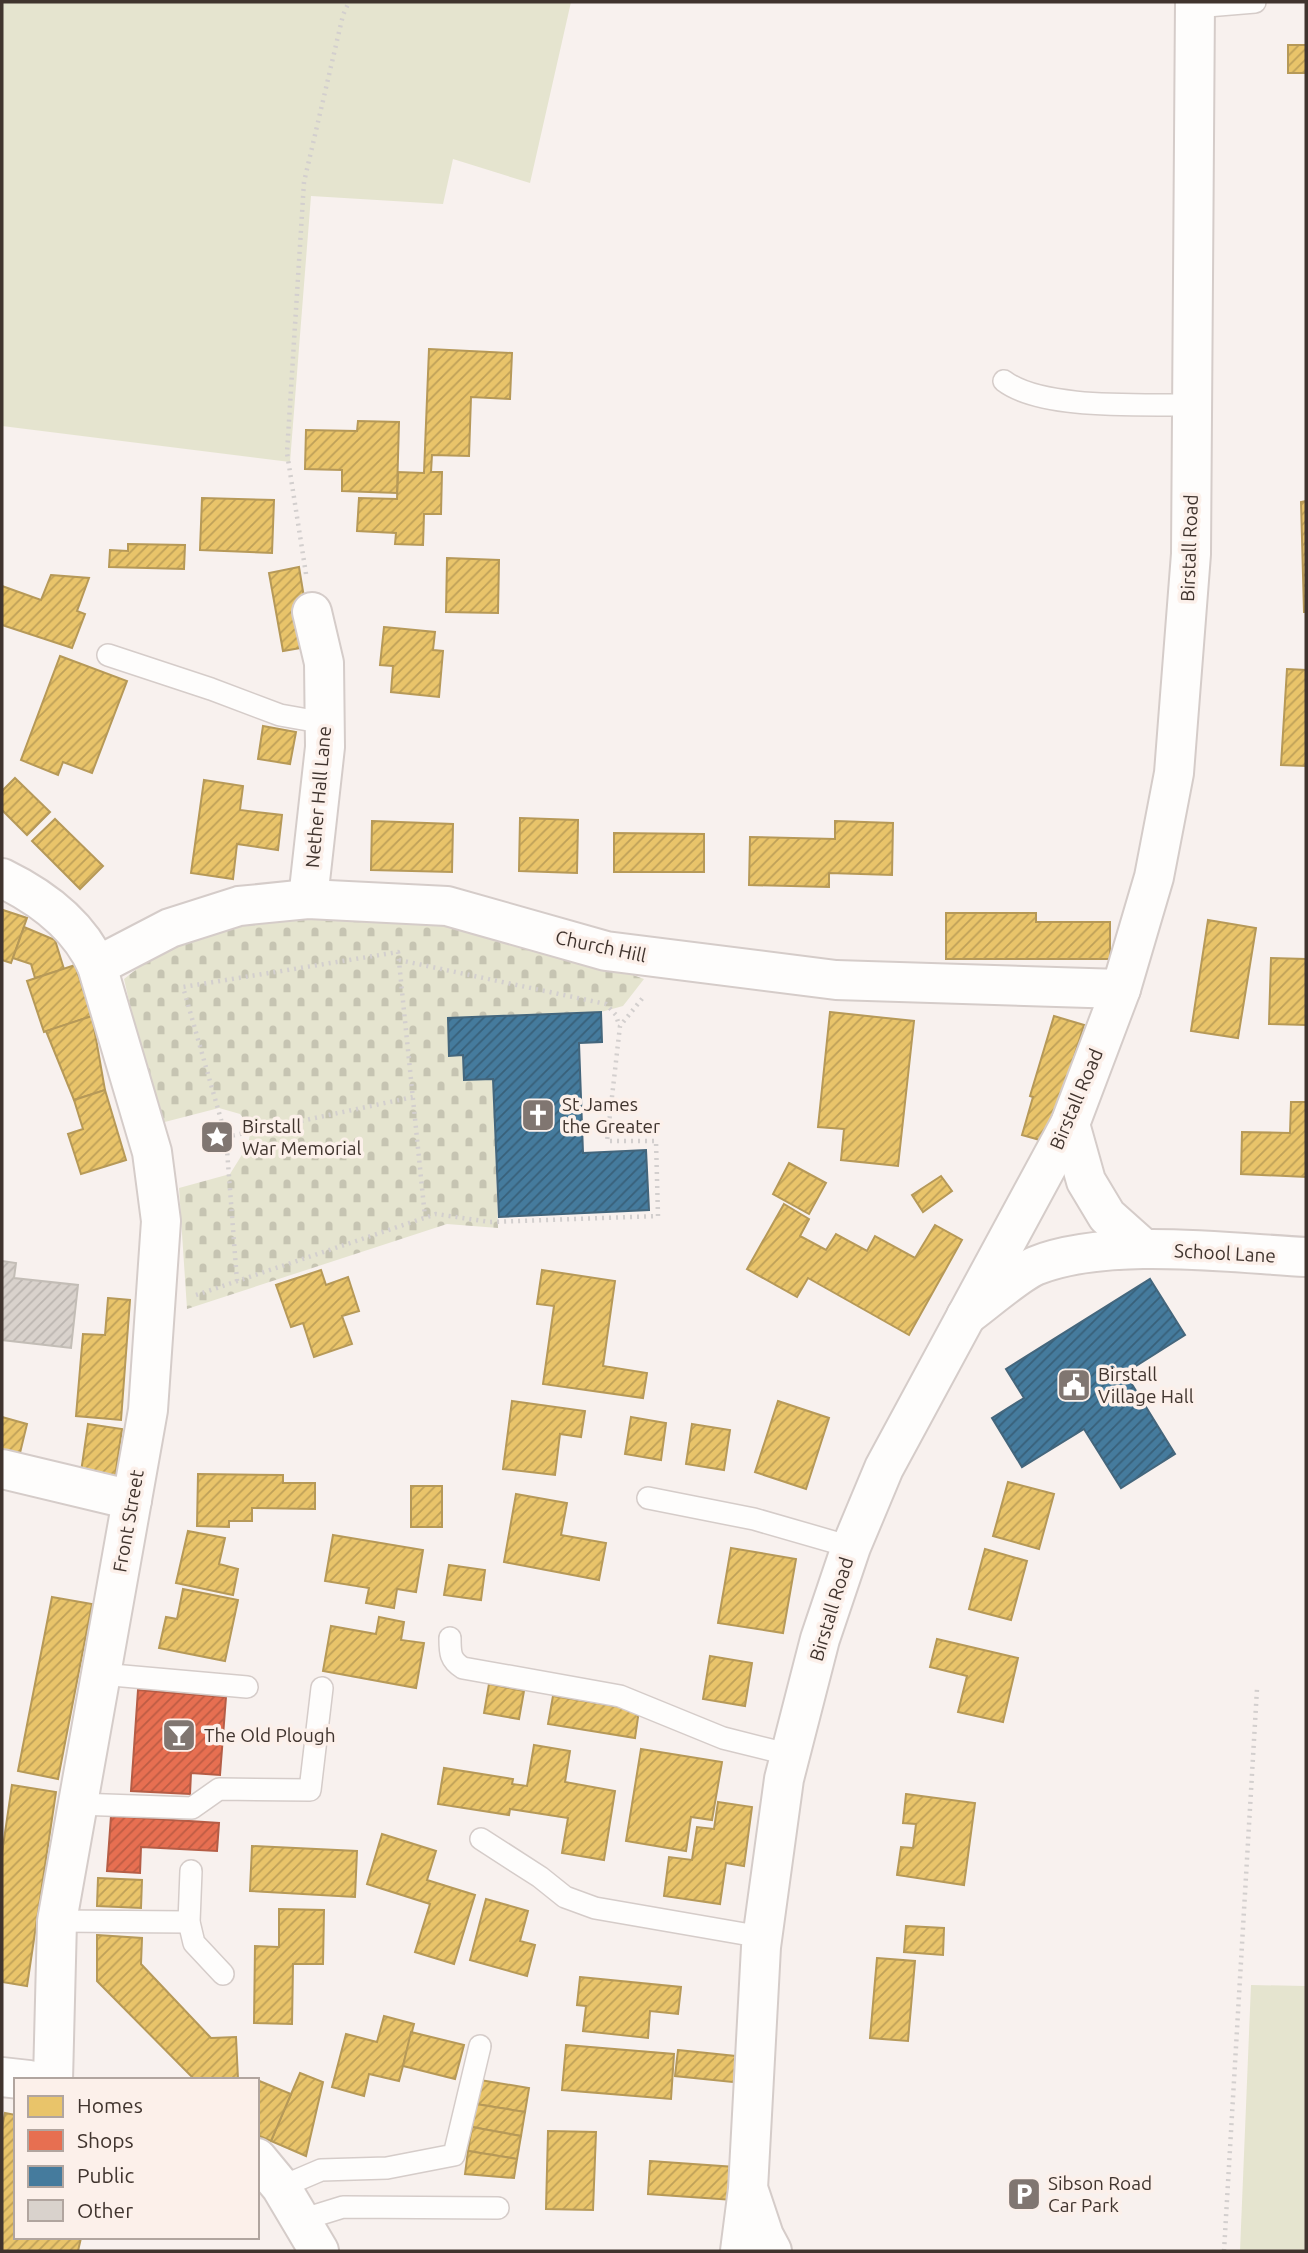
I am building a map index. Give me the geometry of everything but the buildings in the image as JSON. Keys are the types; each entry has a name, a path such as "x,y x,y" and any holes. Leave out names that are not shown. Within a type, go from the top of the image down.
{"street":[{"name":"Birstall Road","path":"740,2251 748,2189 762,1937 784,1779 820,1639 851,1547 884,1468 1070,1124 1121,989 1154,877 1174,773 1191,554 1195,4"},
{"name":"Nether Hall Lane","path":"309,899 325,747 324,663 312,612"},
{"name":"Front Street","path":"2,878 32,892 89,947 152,1152 161,1221 148,1410 57,1921 53,2078"},
{"name":"Church Hill","path":"97,967 170,928 239,906 309,899 447,906 607,951 836,980 1121,989"},
{"path":"1070,1124 1086,1181 1107,1216 1144,1250"},
{"name":"School Lane","path":"966,1316 1033,1267 1065,1257 1144,1250 1306,1257"},
{"path":"2,1469 132,1500"},
{"path":"259,2160 281,2187 310,2235"},
{"name":"Birstall Road","path":"748,2189 772,2251"}],"lane":[{"path":"1195,4 1255,2"},
{"path":"1004,381 1016,391 1063,402 1192,405"},
{"path":"107,655 280,715 325,723"},
{"path":"648,1498 754,1519 851,1547"},
{"path":"450,1638 450,1654 454,1662 463,1668 620,1696 731,1741 790,1755"},
{"path":"101,1674 247,1686"},
{"path":"77,1804 192,1808 219,1789 310,1790 322,1688"},
{"path":"481,1839 541,1877 565,1897 594,1908 762,1937"},
{"path":"191,1871 189,1922 194,1943 223,1974"},
{"path":"57,1921 189,1922"},
{"path":"281,2187 321,2170 387,2168 454,2155 480,2046"},
{"path":"310,2235 343,2207 498,2208"}],"path":[{"path":"312,612 287,453 304,182 343,15 349,2"},
{"path":"237,1281 226,1137 183,987 398,952 425,1217"},
{"path":"157,1308 436,1214 490,1222 658,1216 656,1142 607,1141 620,1026 616,1014 606,1004 399,960"},
{"path":"620,1026 675,960"},
{"path":"226,1137 413,1097"},
{"path":"1224,2251 1257,1689"}],"green space":[{"path":"2,2 571,2 530,183 453,159 443,204 311,196 290,462 2,426"},
{"path":"300,913 453,925 606,965 644,979 623,1006 601,1012 448,1018 449,1055 463,1055 493,1079 498,1228 447,1224 187,1309 179,1188 230,1174 248,1145 251,1128 240,1114 219,1108 157,1124 124,979 156,954 213,928"},
{"path":"1251,1985 1306,1986 1306,2251 1240,2251"}],"place":[{"name":"St James the Greater","path":"538,1115"},
{"name":"Birstall War Memorial","path":"217,1137"},
{"name":"Birstall Village Hall","path":"1074,1385"},
{"name":"The Old Plough","path":"179,1735"},
{"name":"Sibson Road Car Park","path":"1024,2194"}]}
